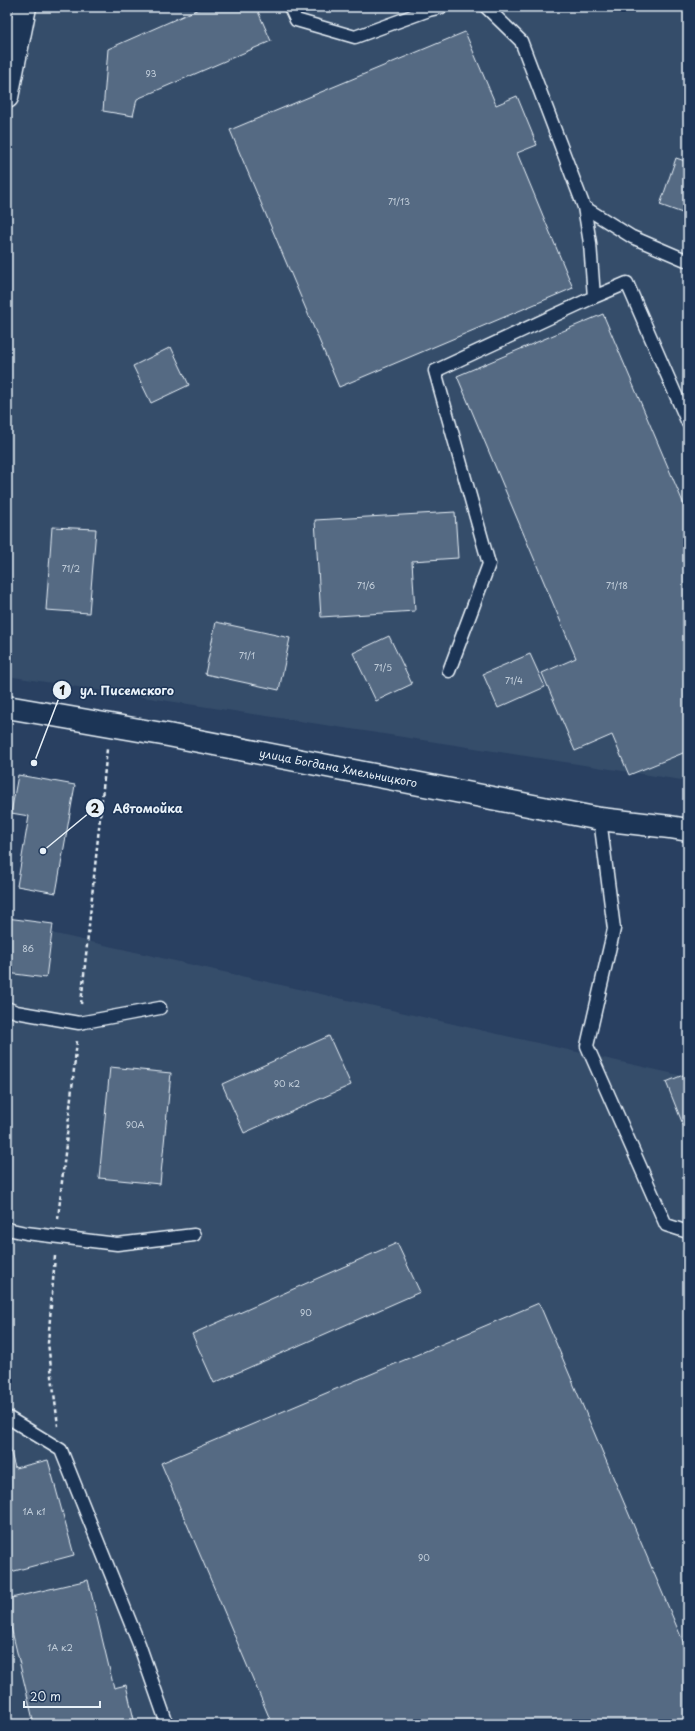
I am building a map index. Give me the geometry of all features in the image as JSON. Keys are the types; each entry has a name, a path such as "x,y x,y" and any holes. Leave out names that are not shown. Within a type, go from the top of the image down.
{"main road":[{"path":"7,97 25,7"},
{"name":"улица Богдана Хмельницкого","path":"7,707 110,725 600,819 682,827"}],"lane":[{"path":"290,7 296,20 355,37 429,10 442,7"},
{"path":"486,7 521,41 584,207 590,243 594,297"},
{"path":"584,207 632,237 688,261"},
{"path":"449,671 488,564 435,371 594,297 627,284 688,423"},
{"path":"600,819 614,929 587,1046 666,1225 688,1232"},
{"path":"7,1008 16,1012 79,1023 160,1008"},
{"path":"7,1229 26,1233 117,1244 194,1236"},
{"path":"7,1417 61,1450 140,1644 167,1724"}],"path":[{"path":"61,1450 48,1343 56,1237 110,725"}],"shaded area":[{"path":"7,7 688,7 688,781 7,676"},
{"path":"7,923 683,1076 688,1074 688,1724 7,1724"}],"building":[{"path":"203,7 256,7 271,41 137,99 133,116 103,111 108,49"},
{"path":"465,32 496,105 517,96 537,145 517,153 573,288 339,387 230,130"},
{"path":"676,158 688,162 688,215 660,205"},
{"path":"603,314 688,514 688,751 629,775 612,735 575,751 542,673 576,658 457,376"},
{"path":"171,347 189,385 151,403 133,366"},
{"path":"455,512 458,558 412,561 415,611 321,617 315,520"},
{"path":"52,527 96,529 89,613 46,610"},
{"path":"216,622 290,638 279,690 205,674"},
{"path":"389,636 412,684 376,701 353,653"},
{"path":"530,654 545,687 498,708 483,674"},
{"path":"18,775 75,785 56,893 17,886 29,816 11,813"},
{"path":"7,918 53,924 46,978 7,973"},
{"path":"329,1036 351,1085 244,1133 222,1084"},
{"path":"110,1067 171,1073 160,1184 99,1178"},
{"path":"688,1073 688,1137 666,1082"},
{"path":"397,1243 420,1292 214,1383 192,1334"},
{"path":"539,1303 688,1653 688,1724 272,1724 161,1463"},
{"path":"7,1438 15,1468 48,1460 74,1555 7,1573"},
{"path":"88,1580 114,1688 126,1685 135,1724 34,1724 7,1610 7,1599"}],"place":[{"name":"ул. Писемского","path":"34,763"},
{"name":"Автомойка","path":"43,851"}]}
